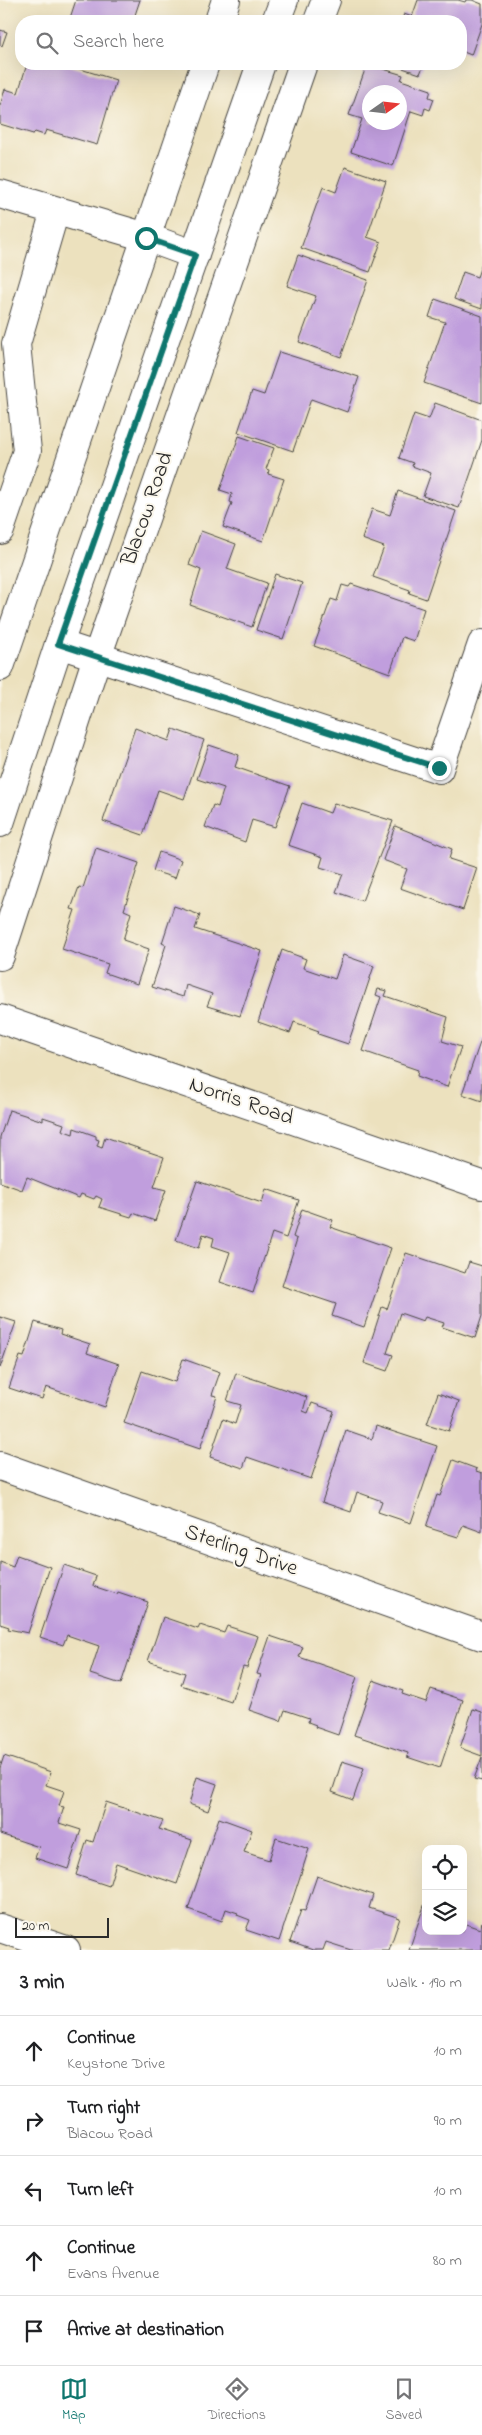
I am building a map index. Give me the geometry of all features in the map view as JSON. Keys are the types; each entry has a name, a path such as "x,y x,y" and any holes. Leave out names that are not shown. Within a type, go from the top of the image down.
{"street":[{"path":"221,15 226,0"},
{"path":"278,15 284,0"},
{"path":"320,15 326,0"},
{"path":"0,667 203,70"},
{"name":"Blacow Road","path":"0,823 58,644 259,70"},
{"name":"Blacow Road","path":"0,956 97,657 301,70"},
{"path":"0,194 146,238 195,255"},
{"path":"0,530 27,451 16,344 55,211"},
{"path":"58,644 439,768 482,644"},
{"name":"Norris Road","path":"0,1019 482,1185"},
{"name":"Sterling Drive","path":"0,1466 482,1636"},
{"path":"0,1928 66,1950"}],"building":[{"path":"76,0 140,0 135,15 71,15"},
{"path":"418,0 458,0 465,2 466,0 472,0 482,4 482,24 471,55 467,53 467,15 413,15"},
{"path":"0,30 7,32 2,46 0,45"},
{"path":"25,70 84,70 116,80 97,145 46,130 44,135 35,132 33,134 0,124 0,106 5,89 18,93"},
{"path":"365,70 387,70 403,75 401,80 431,90 429,97 434,99 430,110 425,108 423,115 411,111 407,123 407,85 362,85 362,119 349,115"},
{"path":"408,70 422,70 420,74"},
{"path":"362,119 362,130 405,130 393,166 351,152"},
{"path":"345,167 386,181 367,237 381,242 370,272 301,248 323,187 336,192"},
{"path":"298,255 368,280 341,357 299,342 316,296 287,286"},
{"path":"482,263 482,309 454,299 463,272 477,277"},
{"path":"435,299 482,316 482,403 424,383 445,322 429,317"},
{"path":"279,352 359,377 347,412 311,399 293,451 238,432 252,391 264,395"},
{"path":"435,403 482,420 482,440 459,508 423,496 431,473 412,466 413,463 399,458 414,414 429,419"},
{"path":"239,436 274,448 266,469 269,470 268,474 284,479 263,541 223,527 232,503 230,502 232,494 220,490"},
{"path":"398,491 456,511 426,599 409,593 410,590 373,577 384,547 362,539 372,509 390,515"},
{"path":"201,531 236,544 227,569 267,583 252,627 190,605 201,570 189,565"},
{"path":"275,574 302,583 283,639 256,630"},
{"path":"351,584 424,609 414,641 402,637 390,673 314,646 331,599 337,601 342,585 349,587"},
{"path":"135,728 169,741 173,729 204,740 184,799 158,790 143,835 103,821"},
{"path":"209,745 239,755 235,767 290,786 275,827 252,820 245,842 205,827 213,805 218,807 224,788 197,779"},
{"path":"302,803 330,813 334,803 393,821 362,901 336,892 343,874 320,867 323,857 288,845"},
{"path":"395,826 452,849 449,859 477,868 463,910 400,888 407,869 383,860"},
{"path":"96,848 139,863 124,910 131,913 123,940 149,949 137,984 105,973 108,964 62,949 75,910 71,909 79,887 83,888"},
{"path":"159,852 181,860 175,878 153,871"},
{"path":"174,906 200,915 195,929 262,951 240,1016 207,1006 212,994 186,985 183,997 152,987 166,945 162,943"},
{"path":"282,950 306,959 303,968 335,979 343,955 374,966 348,1044 318,1034 319,1031 294,1022 290,1033 258,1022"},
{"path":"378,989 387,991 385,996 448,1017 442,1041 461,1047 447,1087 417,1076 418,1070 363,1051 381,997 376,995"},
{"path":"482,1037 482,1101 462,1094"},
{"path":"9,1110 43,1121 43,1117 64,1124 62,1130 73,1134 74,1128 96,1136 96,1139 99,1140 97,1146 102,1148 105,1137 164,1157 154,1187 166,1190 155,1221 133,1213 131,1217 99,1207 102,1199 96,1196 94,1199 81,1194 79,1198 27,1177 22,1190 0,1182 0,1137"},
{"path":"197,1181 262,1203 266,1189 299,1200 286,1238 272,1233 253,1293 220,1282 230,1252 212,1246 214,1238 203,1234 199,1248 176,1240"},
{"path":"302,1209 333,1220 330,1227 391,1248 364,1327 332,1316 336,1304 282,1286 297,1239 293,1237"},
{"path":"406,1253 465,1273 469,1262 482,1266 482,1316 475,1338 442,1327 444,1323 425,1317 423,1321 400,1313 387,1353 393,1355 387,1371 364,1363 382,1307 387,1309"},
{"path":"0,1317 16,1322 0,1368"},
{"path":"35,1322 61,1330 60,1334 90,1344 87,1353 119,1364 105,1407 46,1387 42,1399 9,1388 20,1356 24,1357"},
{"path":"183,1359 220,1372 212,1395 217,1396 200,1449 124,1423 142,1371 175,1382"},
{"path":"236,1373 307,1397 303,1411 308,1413 312,1403 334,1411 311,1479 247,1457 243,1468 210,1457 223,1419 235,1424 241,1405 227,1401"},
{"path":"438,1393 459,1401 449,1431 427,1424"},
{"path":"376,1426 437,1446 411,1523 378,1512 382,1501 357,1492 351,1512 322,1502 346,1430 372,1439"},
{"path":"453,1460 477,1469 476,1471 482,1473 482,1532 463,1525 458,1537 426,1527 437,1495 440,1496"},
{"path":"17,1555 50,1567 28,1633 8,1629 9,1627 0,1624 0,1562 13,1567"},
{"path":"64,1565 96,1576 93,1586 148,1602 121,1684 90,1674 99,1646 67,1635 63,1645 40,1637"},
{"path":"163,1617 198,1629 200,1625 224,1633 227,1626 258,1636 247,1668 243,1667 231,1702 181,1685 185,1673 148,1661"},
{"path":"270,1636 303,1647 299,1657 357,1677 338,1735 315,1727 316,1725 308,1722 309,1718 285,1710 281,1721 249,1710 261,1675 257,1674"},
{"path":"373,1680 403,1691 402,1694 426,1702 431,1689 463,1700 440,1768 407,1757 408,1753 354,1735"},
{"path":"473,1709 482,1712 482,1756 460,1748"},
{"path":"4,1756 51,1772 46,1785 64,1791 59,1806 64,1807 59,1823 81,1830 68,1869 35,1858 39,1847 0,1834 0,1768"},
{"path":"482,1757 482,1781 474,1779"},
{"path":"342,1761 364,1768 353,1800 332,1792"},
{"path":"197,1777 217,1784 208,1811 189,1804"},
{"path":"106,1802 163,1821 159,1829 192,1840 177,1884 116,1863 109,1886 76,1875 87,1840 93,1842"},
{"path":"219,1818 252,1830 244,1852 269,1860 276,1838 309,1849 279,1941 246,1930 250,1920 237,1915 238,1913 226,1909 222,1921 188,1909"},
{"path":"317,1876 373,1895 369,1908 400,1918 389,1950 351,1950 326,1942 323,1950 313,1950 290,1942 301,1910 305,1911"},
{"path":"422,1912 422,1935 467,1935 467,1924 480,1929 482,1922 482,1950 409,1950"}],"route":[{"path":"146,238 195,255 58,644 439,768"}]}
